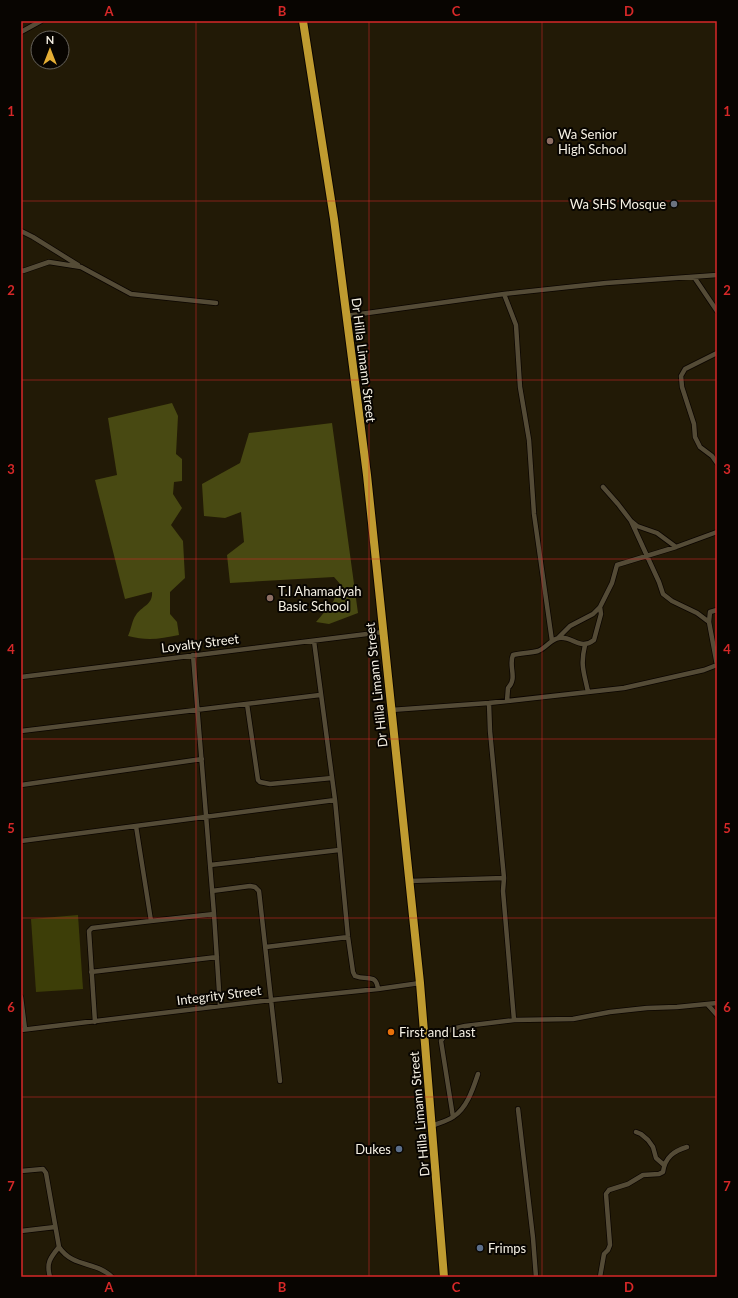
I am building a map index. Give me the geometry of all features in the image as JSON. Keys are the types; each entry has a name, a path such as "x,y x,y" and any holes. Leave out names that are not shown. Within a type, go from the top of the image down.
{"highway":[{"name":"Dr Hilla Limann Street","path":"303,21 334,219 367,475 382,632 420,983 444,1277"}],"street":[{"path":"21,32 41,21"},
{"path":"21,231 81,267 131,294 216,303"},
{"path":"21,270 23,271 49,262 81,267"},
{"path":"346,316 504,294 606,283 717,276"},
{"path":"694,277 717,311"},
{"path":"504,294 516,325 520,386 529,440 534,514 552,641"},
{"path":"717,353 685,369 681,376 682,387 694,424 695,437 700,447 712,456 717,463"},
{"path":"603,487 630,521 659,582 663,594 672,601 697,613 709,622"},
{"path":"630,521 636,526 657,533 676,548"},
{"path":"507,701 508,688 513,681 511,660 514,655 538,651 558,638 570,626 593,614 600,607 612,583 617,565 676,548 717,532"},
{"path":"558,638 585,645 594,640 601,614 600,607"},
{"path":"391,710 489,703 624,688 704,670 717,665 709,622 710,612 717,610"},
{"name":"Loyalty Street","path":"21,677 193,655 314,642 382,632"},
{"path":"314,642 335,800 348,937 353,972 355,976 360,978 375,980 377,982 378,989"},
{"path":"585,645 582,659 588,692"},
{"path":"193,655 207,816 220,1006"},
{"path":"21,732 320,695"},
{"path":"489,703 490,731 504,878 503,891 514,1020"},
{"path":"248,704 258,780 260,782 270,784 332,778"},
{"path":"21,785 202,759"},
{"path":"21,841 335,800"},
{"path":"136,826 152,921"},
{"path":"210,865 339,850"},
{"path":"409,881 504,878"},
{"path":"212,891 250,886 255,887 260,891 280,1081"},
{"path":"95,1022 88,934 89,930 92,928 214,914"},
{"path":"266,947 348,937"},
{"path":"91,972 217,957"},
{"name":"Integrity Street","path":"23,1029 95,1022 420,983"},
{"path":"21,997 23,1029"},
{"path":"453,1117 441,1041 443,1036 452,1029 464,1026 514,1020 573,1019 610,1012 647,1008 708,1005 717,1003"},
{"path":"708,1005 717,1015"},
{"path":"432,1126 453,1117 467,1102 478,1074"},
{"path":"518,1109 536,1277"},
{"path":"636,1132 648,1140 653,1147 656,1158 664,1165"},
{"path":"600,1277 604,1254 610,1245 606,1194 609,1190 628,1184 643,1175 659,1174 663,1172 664,1165 671,1154 688,1147"},
{"path":"21,1171 43,1169 46,1173 58,1247 63,1253 69,1258 104,1270 112,1277"},
{"path":"21,1232 55,1227"},
{"path":"50,1277 48,1267 49,1261 58,1247"}],"shaded area":[{"path":"172,403 178,416 176,454 182,459 182,481 174,482 173,494 182,508 171,525 183,541 185,578 170,592 170,614 177,622 179,635 141,639 128,636 138,612 151,600 152,592 125,599 95,480 117,475 108,418"},
{"path":"332,423 358,613 329,624 316,622 333,602 341,585 334,577 230,583 227,555 244,542 241,512 225,518 204,516 202,484 240,463 249,433"},
{"path":"78,915 83,989 36,992 31,919"}],"place":[{"name":"Wa Senior High School","path":"550,141"},
{"name":"Wa SHS Mosque","path":"674,204"},
{"name":"T.I Ahamadyah Basic School","path":"270,598"},
{"name":"First and Last","path":"391,1032"},
{"name":"Dukes","path":"399,1149"},
{"name":"Frimps","path":"480,1248"}]}
